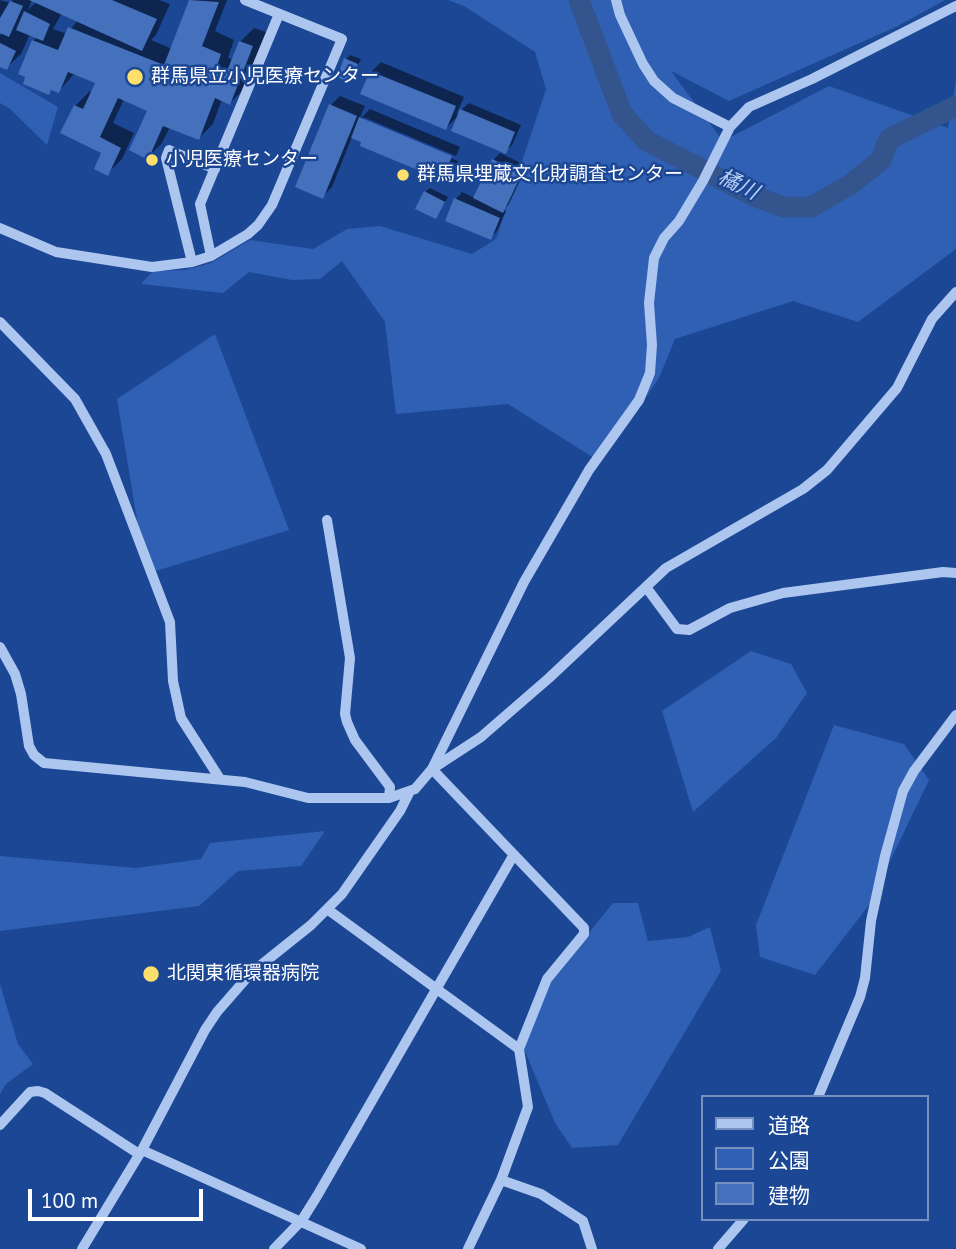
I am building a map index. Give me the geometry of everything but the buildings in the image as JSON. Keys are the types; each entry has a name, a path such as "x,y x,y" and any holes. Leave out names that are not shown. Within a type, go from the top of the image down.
{"street":[{"path":"0,228 56,252 152,267 192,262 211,256 258,225 272,205 342,39 245,0"},
{"path":"616,0 620,15 654,81 673,98 730,127"},
{"path":"0,647 15,674 21,694 29,746 34,755 44,763 245,782 308,798 389,798 410,791 423,782 432,769 524,582 589,470 639,400 650,373 649,303 654,258 664,238 679,221 703,181 730,127 749,107 812,79 956,6"},
{"path":"211,256 200,204 279,14"},
{"path":"192,262 166,158 169,150 215,169"},
{"path":"432,769 481,737 549,678 666,568 803,489 827,470 897,388 932,319 956,292"},
{"path":"0,322 75,399 106,454 170,622 173,681 181,718 220,779"},
{"path":"327,520 350,658 345,714 355,740 390,787 389,798"},
{"path":"646,587 677,629 689,629 730,608 783,593 943,572 956,573"},
{"path":"819,1095 860,997 885,856 903,791 914,771 956,715"},
{"path":"432,769 584,928 584,934 547,979 519,1049 528,1107 501,1180 468,1249"},
{"path":"82,1249 140,1152 217,1012 251,973 342,894 400,811 410,791"},
{"path":"274,1249 302,1220 513,856"},
{"path":"327,909 519,1049"},
{"path":"0,1125 30,1093 45,1093 140,1152 302,1220 361,1249"},
{"path":"501,1180 541,1194 583,1220 592,1249"},
{"path":"719,1249 742,1221"}],"green space":[{"path":"448,0 945,0 898,26 729,101 671,71 723,141 829,86 948,128 956,81 956,249 858,322 793,301 675,339 659,378 625,428 597,460 508,404 396,414 385,322 342,261 320,279 292,280 249,272 223,293 141,284 153,271 185,270 211,263 250,240 313,249 347,229 380,226 472,254 496,239 546,89 535,52 464,6"},
{"path":"0,73 58,107 47,145 10,109 0,103"},
{"path":"215,334 289,530 146,574 117,399"},
{"path":"751,651 791,664 807,693 776,738 693,812 662,711"},
{"path":"834,725 904,744 929,780 869,905 815,975 760,957 756,925"},
{"path":"325,831 301,866 238,871 199,906 0,931 0,856 136,868 201,859 210,843"},
{"path":"613,903 638,903 648,941 688,937 710,927 721,971 618,1145 572,1148 555,1123 524,1049 549,982"},
{"path":"0,984 18,1044 33,1064 6,1084 0,1094"}],"waterway":[{"name":"橘川","path":"579,0 622,114 647,141 754,196 783,207 811,207 851,184 881,160 889,139 956,106"}],"place":[{"name":"群馬県立小児医療センター","path":"135,77"},
{"name":"小児医療センター","path":"152,160"},
{"name":"群馬県埋蔵文化財調査センター","path":"403,175"},
{"name":"北関東循環器病院","path":"151,974"}]}
